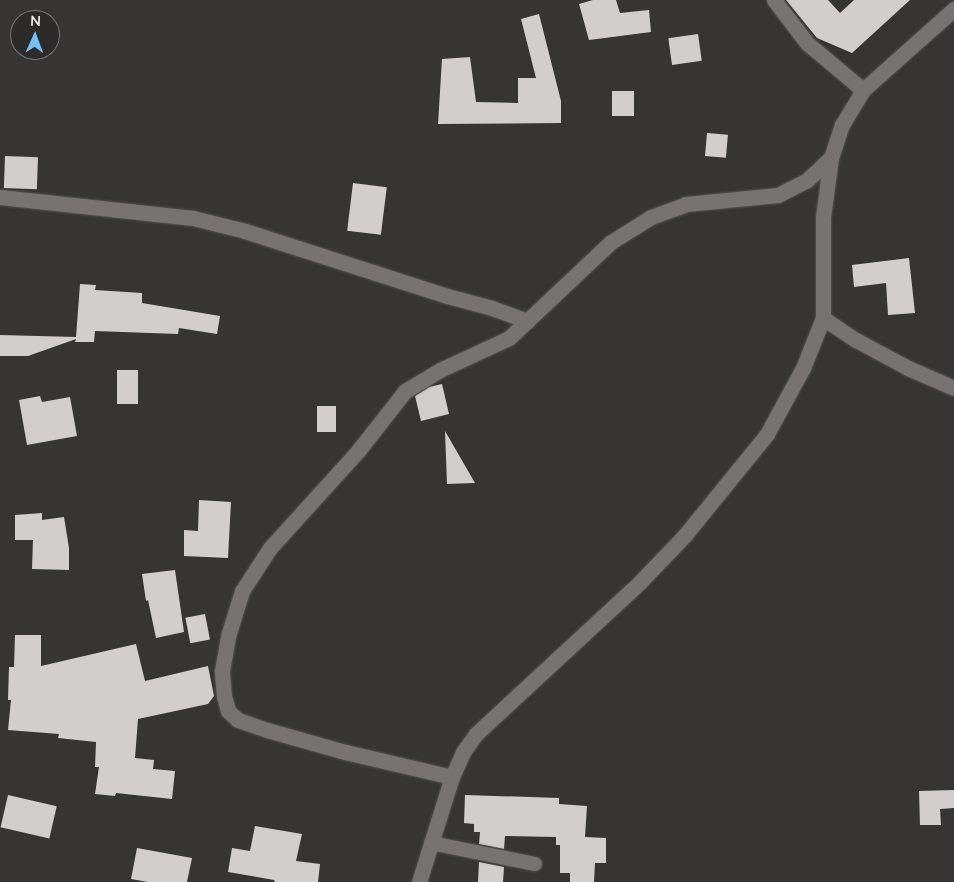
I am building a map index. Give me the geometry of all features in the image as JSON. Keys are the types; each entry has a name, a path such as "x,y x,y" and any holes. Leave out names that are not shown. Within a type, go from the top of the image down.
{"street":[{"path":"774,0 807,42 864,90"},
{"path":"419,882 452,778 463,752 476,734 640,582 685,535 742,468 767,434 803,368 823,318 824,217 831,158 842,125 864,90 954,9"},
{"path":"452,778 345,752 238,720 228,711 224,696 222,671 229,633 242,591 270,548 358,451 405,391 440,370 509,338 611,242 651,217 686,204 778,195 806,181 831,158"},
{"path":"0,197 193,218 245,231 528,321"},
{"path":"823,318 856,340 899,363 954,388"}],"lane":[{"path":"431,843 535,864"}],"building":[{"path":"593,0 616,0 620,13 649,10 651,32 589,40 579,4"},
{"path":"786,0 828,0 840,13 854,0 910,0 852,53 817,38"},
{"path":"539,14 561,101 561,123 438,124 442,59 470,57 476,102 518,103 518,78 536,78 521,19"},
{"path":"698,34 702,61 672,65 668,38"},
{"path":"612,91 634,91 634,116 612,116"},
{"path":"707,133 728,135 726,158 705,156"},
{"path":"5,156 38,157 37,189 4,188"},
{"path":"353,183 387,187 381,235 347,231"},
{"path":"909,258 915,313 888,315 886,283 854,287 852,265"},
{"path":"80,284 96,285 95,290 142,293 142,303 220,316 217,334 179,328 178,334 95,331 94,342 75,342 76,339 28,356 0,356 0,335 76,337"},
{"path":"117,370 138,370 138,404 117,404"},
{"path":"442,384 449,414 421,421 415,396 429,387"},
{"path":"40,396 42,402 70,397 77,436 27,445 19,400"},
{"path":"317,406 336,406 336,432 317,432"},
{"path":"445,431 475,483 447,484"},
{"path":"199,500 231,502 228,558 184,556 184,530 198,531"},
{"path":"42,513 42,520 64,517 69,548 69,570 32,569 33,540 15,540 15,515"},
{"path":"175,570 184,632 156,638 148,600 146,601 142,574"},
{"path":"205,614 210,640 190,643 185,618"},
{"path":"15,635 41,635 41,666 136,644 145,681 208,666 214,696 208,704 138,719 135,758 154,760 153,769 175,771 172,799 116,793 115,796 95,794 99,767 95,767 96,742 58,738 59,734 8,730 11,700 8,700 9,667 14,667"},
{"path":"954,790 954,808 940,809 941,825 920,825 919,791"},
{"path":"8,795 57,806 49,838 1,827"},
{"path":"465,795 559,798 559,804 587,806 585,837 606,838 606,863 595,863 594,882 570,882 570,873 560,873 560,845 556,845 556,837 505,836 504,849 479,844 480,832 474,832 474,824 464,823"},
{"path":"255,826 302,834 296,861 320,864 318,882 275,882 274,880 228,872 232,848 250,851"},
{"path":"137,848 192,858 187,882 148,882 131,879"},
{"path":"479,862 504,867 503,882 478,882"}]}
